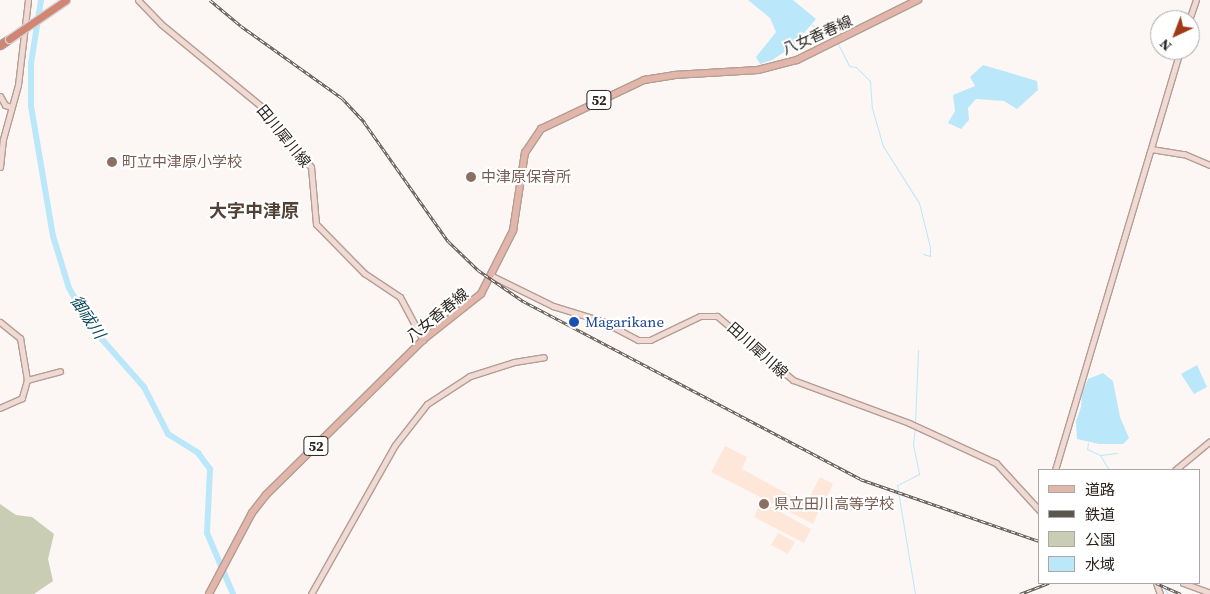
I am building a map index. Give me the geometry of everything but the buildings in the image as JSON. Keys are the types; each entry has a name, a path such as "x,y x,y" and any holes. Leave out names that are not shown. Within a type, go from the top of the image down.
{"highway":[{"path":"0,46 66,0"}],"main road":[{"name":"八女香春線","path":"209,594 252,513 266,495 423,340 478,298 492,276 516,219 525,153 541,129 644,80 674,74 771,68 813,52 918,0"}],"street":[{"path":"0,167 11,107 18,85 28,0"},
{"name":"田川犀川線","path":"138,0 161,24 268,112 281,133 311,167 316,224 364,273 400,297 423,340"},
{"path":"1055,469 1177,60"},
{"path":"0,96 5,105 11,107"},
{"path":"1151,149 1184,154 1210,165"},
{"name":"田川犀川線","path":"492,276 553,306 602,321 638,340 650,340 704,315 717,316 793,380 909,422 996,463 1038,509"},
{"path":"0,322 20,338 26,380 22,398 0,408"},
{"path":"311,594 395,445 427,404 470,376 514,362 544,357"},
{"path":"26,380 60,371"},
{"path":"1176,469 1210,441"},
{"path":"1186,584 1210,593"}],"shaded area":[{"path":"725,446 747,457 742,469 819,511 813,524 711,472"},
{"path":"820,477 833,484 823,505 809,498"},
{"path":"761,501 811,529 804,543 754,517"},
{"path":"778,533 795,542 788,554 771,545"}],"green space":[{"path":"0,504 16,515 32,517 54,534 48,559 53,581 34,594 0,594"}],"water":[{"path":"748,0 793,0 816,19 792,47 772,60 760,64 756,57 776,32 770,18"},
{"path":"983,65 1037,81 1038,90 1017,109 1004,101 976,99 968,108 969,120 961,129 948,123 955,111 953,95 975,86 970,77"},
{"path":"1197,365 1207,387 1194,394 1181,374"},
{"path":"1103,373 1113,381 1120,417 1129,438 1123,444 1099,444 1077,439 1076,421 1081,407 1082,393 1088,379"}],"waterway":[{"name":"御祓川","path":"41,0 31,64 31,106 53,236 69,288 92,328 144,387 168,434 198,453 210,469 207,533 233,594"},
{"path":"811,25 833,31 836,38"},
{"path":"837,42 849,66 856,67 870,81 872,108 883,146 919,203 930,247 930,256 923,254"},
{"path":"915,422 918,350"},
{"path":"915,428 913,445 919,474 897,485 915,594"},
{"path":"1088,443 1087,449 1100,455 1108,469"},
{"path":"1100,455 1117,453"},
{"path":"1162,584 1168,594"}],"railway":[{"path":"210,0 241,26 342,98 364,122 448,241 478,270 523,301 860,479 1038,541"},
{"path":"1020,594 1046,584"},
{"path":"1158,584 1181,594"}],"place":[{"name":"町立中津原小学校","path":"112,162"},
{"name":"中津原保育所","path":"471,177"},
{"name":"Magarikane","path":"574,322"},
{"name":"県立田川高等学校","path":"764,504"}],"district":[{"name":"大字中津原","path":"254,211"}]}
